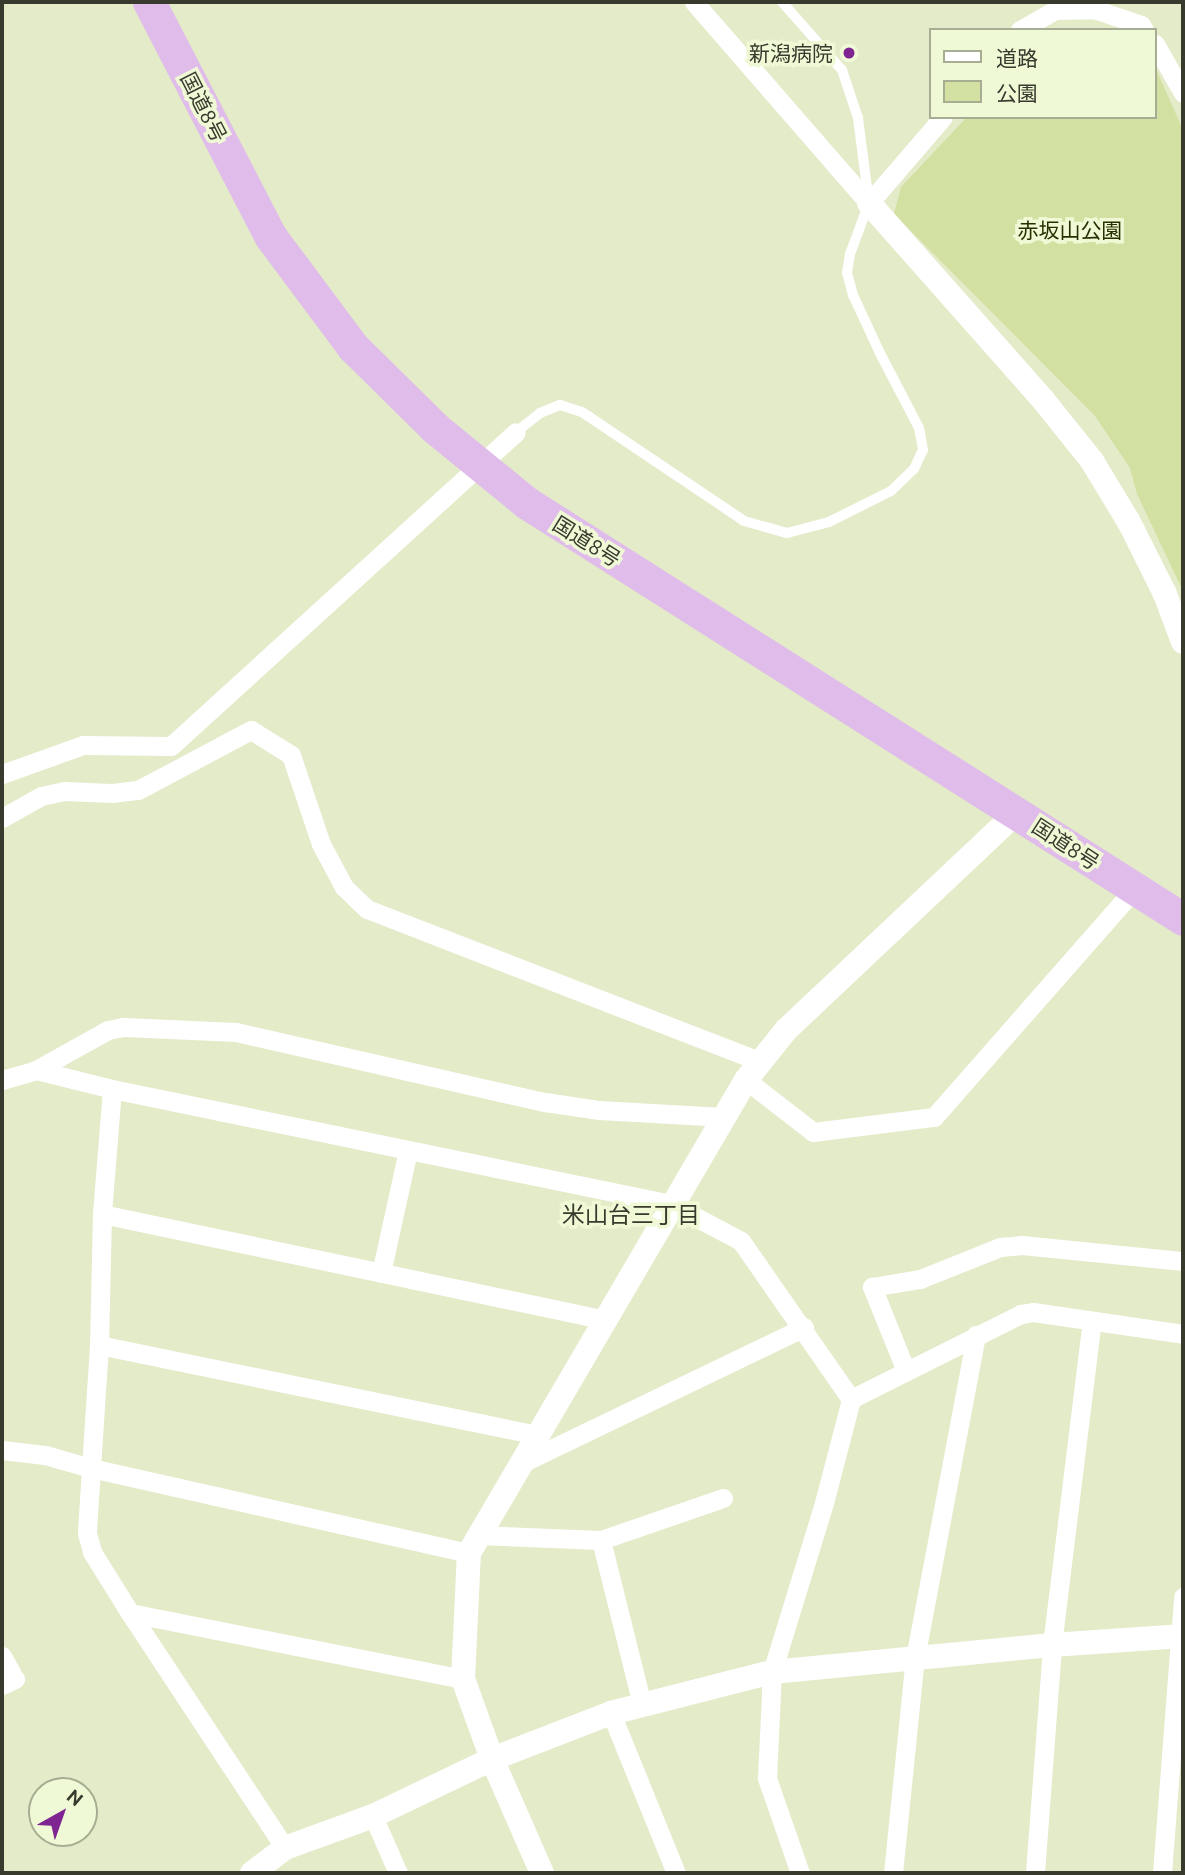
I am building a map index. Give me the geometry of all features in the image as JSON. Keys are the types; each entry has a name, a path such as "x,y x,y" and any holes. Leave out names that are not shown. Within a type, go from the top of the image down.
{"highway":[{"name":"国道8号","path":"149,2 271,237 353,347 435,428 527,503 1183,919"}],"street":[{"path":"694,2 1044,401 1092,461 1129,522 1160,582 1183,642"},
{"path":"1024,28 1055,10 1093,5 1142,28"},
{"path":"1157,48 1183,93"},
{"path":"869,203 941,119"},
{"path":"2,774 83,745 171,746 516,432"},
{"path":"2,818 41,796 65,791 112,793 138,790 251,730 291,755 321,844 344,887 367,909 753,1071 813,1132 934,1117 1135,888"},
{"path":"542,1873 492,1759 463,1679 475,1544 671,1205 753,1071 786,1030 1017,812"},
{"path":"2,1080 36,1070 108,1030 124,1027 236,1032 545,1102 599,1110 724,1117"},
{"path":"36,1070 112,1089 671,1205 741,1241 804,1327 851,1399 824,1503 772,1672 767,1778 800,1873"},
{"path":"112,1089 102,1214 99,1345 87,1534 92,1552 130,1613 285,1848"},
{"path":"381,1273 408,1150"},
{"path":"102,1214 606,1320"},
{"path":"906,1371 872,1287 920,1279 1000,1247 1022,1245 1183,1261"},
{"path":"851,1399 976,1335 1032,1312 1183,1334"},
{"path":"1035,1873 1052,1645 1092,1321"},
{"path":"522,1463 804,1327"},
{"path":"893,1873 915,1658 976,1335"},
{"path":"99,1345 539,1435"},
{"path":"2,1450 45,1455 91,1468 475,1544 601,1540 723,1498"},
{"path":"601,1540 642,1705"},
{"path":"1162,1873 1183,1597"},
{"path":"130,1613 463,1679"},
{"path":"252,1873 285,1848 373,1816 492,1759 611,1713 642,1705 772,1672 1052,1645 1182,1636"},
{"path":"2,1656 15,1679 2,1685"},
{"path":"611,1713 676,1873"},
{"path":"373,1816 398,1873"}],"lane":[{"path":"516,432 540,413 560,405 582,412 744,521 787,533 829,522 891,491 914,469 923,450 919,428 874,340 847,272 850,254 869,203 858,118 842,70 782,2"}],"green space":[{"name":"赤坂山公園","path":"1157,72 1183,130 1183,591 1137,494 1130,468 1095,416 894,214 901,187 965,119 1157,119"}],"place":[{"name":"新潟病院","path":"849,53"}],"district":[{"name":"米山台三丁目","path":"631,1215"}]}
